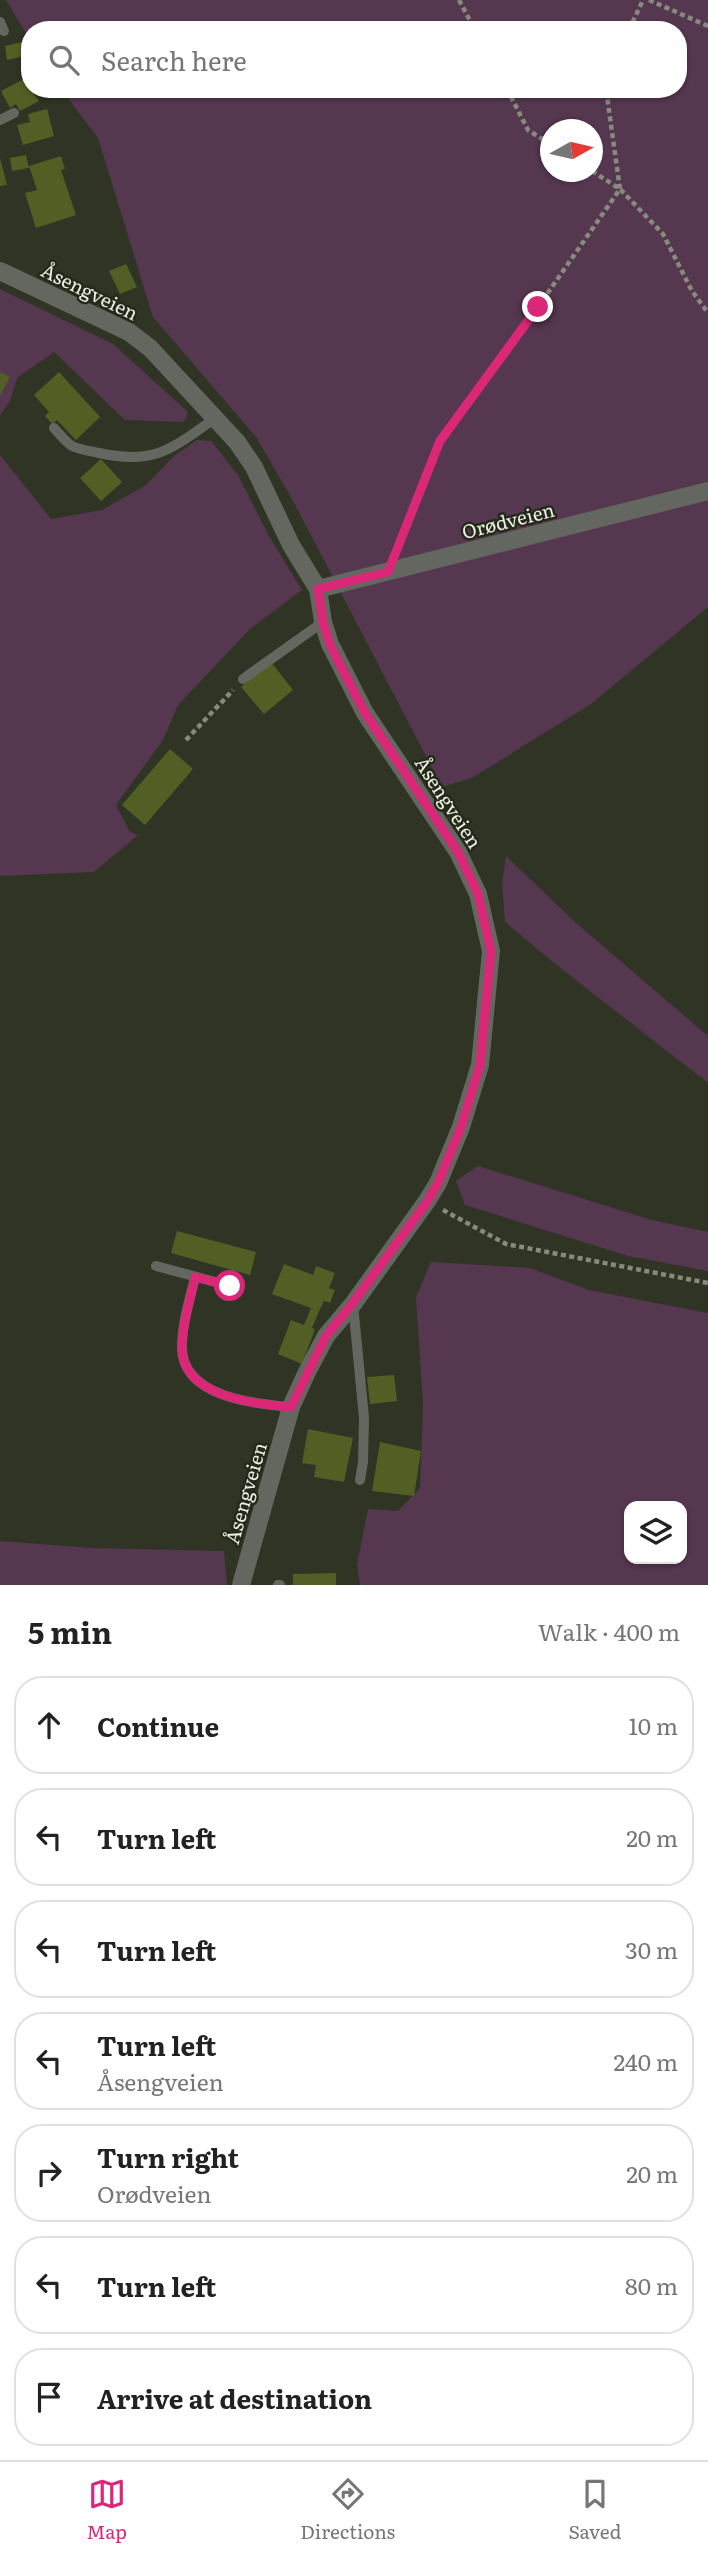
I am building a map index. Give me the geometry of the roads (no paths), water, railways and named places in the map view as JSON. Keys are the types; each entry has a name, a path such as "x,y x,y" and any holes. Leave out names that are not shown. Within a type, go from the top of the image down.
{"street":[{"name":"Åsengveien","path":"0,271 129,332 150,348 237,442 254,467 291,545 318,589 330,645 365,713 458,852 478,894 491,951 480,1065 461,1127 438,1183 427,1202 326,1336 291,1407 241,1585"},
{"name":"Orødveien","path":"318,589 708,491"}],"lane":[{"path":"0,120 14,113"},
{"path":"54,428 71,447 121,458 140,459 179,444 214,419"},
{"path":"243,679 323,622"},
{"path":"156,1266 230,1286"},
{"path":"195,1277 182,1341 184,1364 197,1381 215,1391 262,1405 291,1407"},
{"path":"352,1304 364,1418 363,1462 359,1480"}]}
